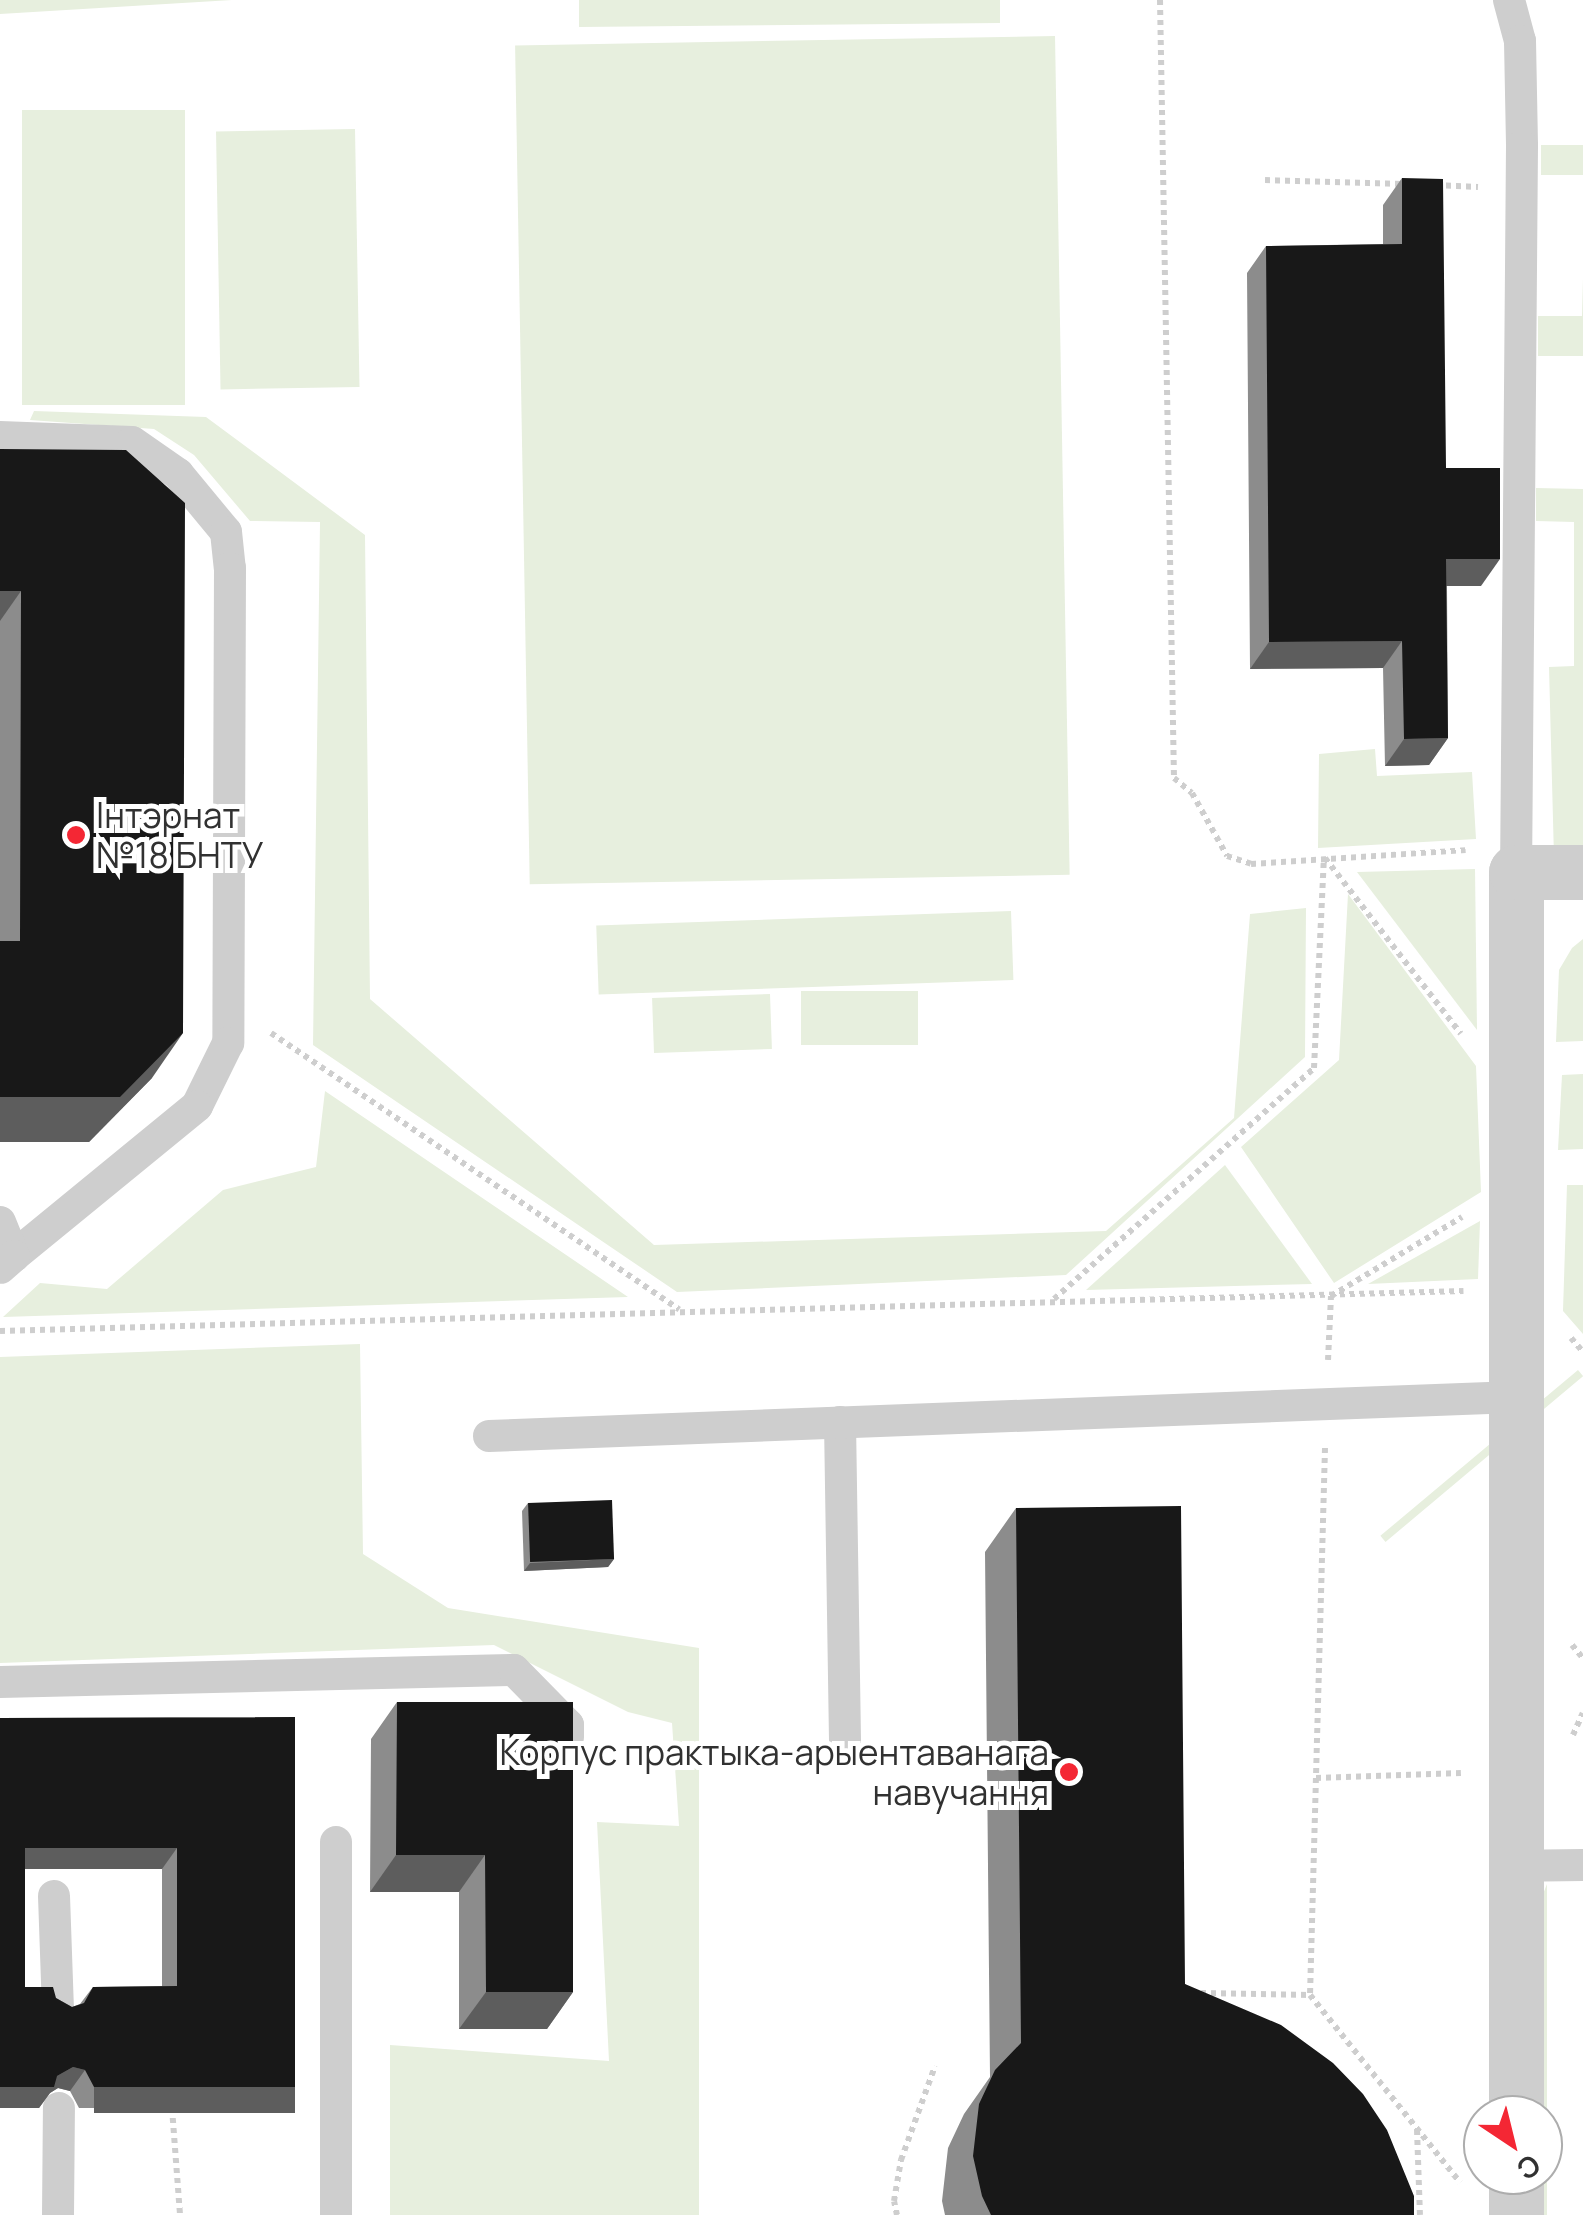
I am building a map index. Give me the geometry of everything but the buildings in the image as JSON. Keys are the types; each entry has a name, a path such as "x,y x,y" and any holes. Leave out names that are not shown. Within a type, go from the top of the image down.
{"street":[{"path":"1516,2095 1515,1289 1493,861 1583,872"},
{"path":"1500,2195 1516,2215"}],"lane":[{"path":"1493,861 1522,146 1520,41 1509,0"},
{"path":"0,437 132,442 178,474 226,532 230,568 228,1043 197,1106 7,1262 0,1222"},
{"path":"489,1436 1514,1397"},
{"path":"840,1422 845,1744"},
{"path":"0,1682 514,1670 568,1725 569,1763"},
{"path":"336,1842 336,2215"},
{"path":"1514,1866 1583,1866"},
{"path":"54,1896 58,2008"},
{"path":"58,2215 59,2108"}],"path":[{"path":"1160,0 1174,778 1192,794 1227,856 1251,864 1324,857 1493,861"},
{"path":"1265,180 1412,184"},
{"path":"1430,185 1492,187"},
{"path":"1324,857 1466,1039"},
{"path":"1053,1300 1314,1068 1324,857"},
{"path":"228,1004 681,1310"},
{"path":"1331,1296 1476,1208"},
{"path":"0,1331 1515,1289"},
{"path":"1331,1296 1310,1996 1416,2129 1463,2163"},
{"path":"1316,1778 1514,1772"},
{"path":"1192,1993 1310,1996"},
{"path":"897,2215 894,2202 901,2160 935,2066"},
{"path":"172,2108 180,2215"},
{"path":"1416,2129 1420,2215"}],"green space":[{"path":"0,0 232,0 0,14"},
{"path":"579,0 1000,0 1000,23 579,27"},
{"path":"1055,36 1070,875 530,884 515,45"},
{"path":"22,110 185,110 185,405 22,405"},
{"path":"355,129 360,387 221,389 216,131"},
{"path":"1541,145 1583,145 1583,175 1541,175"},
{"path":"1583,278 1583,356 1538,356 1538,316 1582,316"},
{"path":"34,411 206,417 365,535 370,999 654,1245 1106,1231 1234,1118 1250,914 1306,908 1305,1057 1066,1275 677,1292 313,1045 320,522 250,521 194,455 154,429 30,420"},
{"path":"1536,488 1583,489 1583,858 1554,858 1549,667 1574,666 1574,522 1536,521"},
{"path":"1375,749 1377,776 1472,772 1476,839 1318,848 1319,754"},
{"path":"1475,869 1477,1030 1357,872"},
{"path":"1348,894 1476,1066 1481,1192 1334,1283 1241,1147 1339,1060"},
{"path":"1011,911 1013,980 599,994 596,925"},
{"path":"1583,939 1583,1041 1556,1042 1559,970 1572,948"},
{"path":"801,991 918,991 918,1045 801,1045"},
{"path":"770,994 772,1049 654,1053 652,998"},
{"path":"1583,1074 1583,1149 1558,1150 1562,1075"},
{"path":"325,1091 628,1297 3,1317 40,1283 107,1289 223,1190 316,1167"},
{"path":"1225,1165 1312,1284 1086,1290"},
{"path":"1567,1185 1583,1185 1583,1334 1563,1311"},
{"path":"1480,1221 1478,1279 1368,1284"},
{"path":"360,1344 363,1554 448,1608 699,1648 699,2215 390,2215 390,2045 609,2061 597,1822 679,1826 672,1723 628,1712 494,1645 0,1663 0,1357"},
{"path":"1578,1370 1583,1376 1386,1542 1380,1536"},
{"path":"1547,1884 1547,2095 1542,2095 1535,1914"},
{"path":"1539,2195 1547,2195 1547,2215 1535,2215"}],"place":[{"name":"Інтэрнат №18 БНТУ","path":"76,835"},
{"name":"Корпус практыка-арыентаванага навучання","path":"1069,1772"}]}
